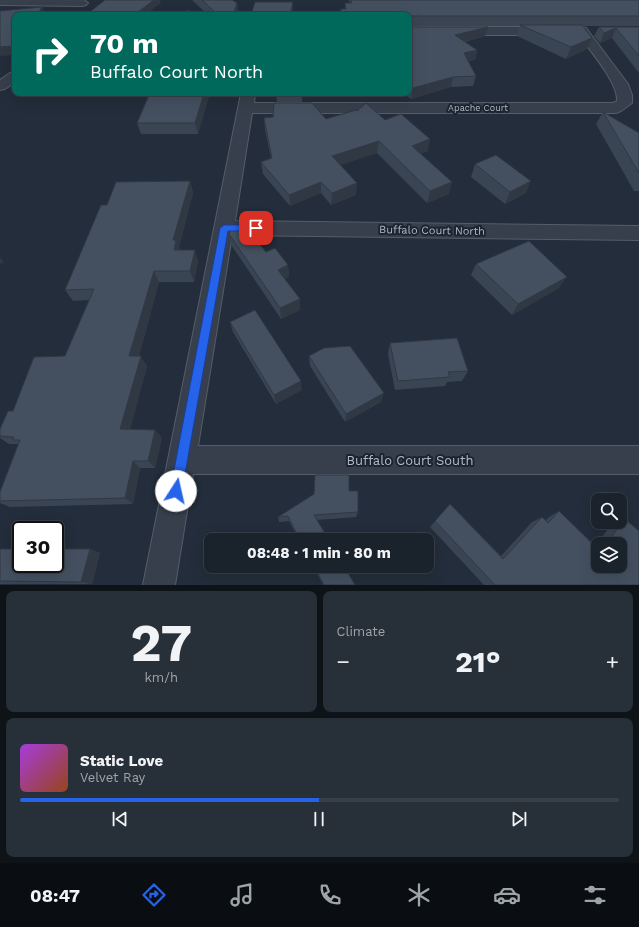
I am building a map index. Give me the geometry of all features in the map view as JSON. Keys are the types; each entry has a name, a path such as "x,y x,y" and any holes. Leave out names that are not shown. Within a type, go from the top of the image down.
{"street":[{"path":"0,2 83,2"},
{"path":"75,12 83,2"},
{"name":"Apache Court","path":"247,100 616,108 624,103 625,95 620,84 589,31 412,31"},
{"path":"0,86 12,78"},
{"path":"159,585 247,100"},
{"name":"Buffalo Court North","path":"224,228 639,233"},
{"name":"Buffalo Court South","path":"182,460 639,460"}],"building":[{"path":"105,0 154,0 138,12 90,12"},
{"path":"202,0 232,0 237,3 234,12 215,12"},
{"path":"351,0 639,0 639,16 412,16 412,12 341,12 341,9 346,9 345,3 352,3"},
{"path":"255,2 293,2 291,12 252,12"},
{"path":"42,7 39,12 12,12 12,46 0,47 0,11"},
{"path":"520,25 582,25 592,38 571,47"},
{"path":"412,27 488,27 455,35 477,50 464,53 476,76 453,77 413,88"},
{"path":"599,27 639,27 639,56 616,28 604,33"},
{"path":"149,96 203,96 195,123 137,123"},
{"path":"274,103 312,103 326,119 356,110 357,111 366,103 385,120 401,114 430,139 412,146 452,182 430,191 379,141 332,156 357,183 332,193 321,182 289,195 261,162 272,158 264,118 273,117"},
{"path":"603,112 639,133 639,173"},
{"path":"496,155 531,181 510,192 475,164"},
{"path":"190,181 173,240 176,240 174,250 195,250 190,271 154,271 129,356 141,356 120,429 155,430 148,461 133,461 125,498 0,501 0,492 20,440 13,440 14,437 0,436 0,429 8,411 13,411 34,357 65,356 94,289 65,290 101,205 107,205 116,182"},
{"path":"236,225 245,225 266,252 275,248 288,265 278,270 300,299 280,308 229,234 230,228"},
{"path":"529,241 567,277 518,304 476,264"},
{"path":"255,310 301,381 274,395 230,322"},
{"path":"457,338 468,371 448,372 450,377 398,381 390,343"},
{"path":"350,346 384,393 346,414 309,356 324,348"},
{"path":"315,475 349,475 349,491 358,491 358,512 314,515 325,533 296,533 288,516 278,517 314,494"},
{"path":"450,504 503,559 542,517 548,523 559,511 591,542 591,573 627,573 627,537 611,537 617,529 627,529 627,521 639,531 639,585 495,585 435,521"},
{"path":"0,549 12,549 12,573 64,573 64,549 90,549 81,582 0,581"},
{"path":"318,573 348,573 355,585 324,585"}],"route":[{"path":"176,491 224,228 256,228"}]}
